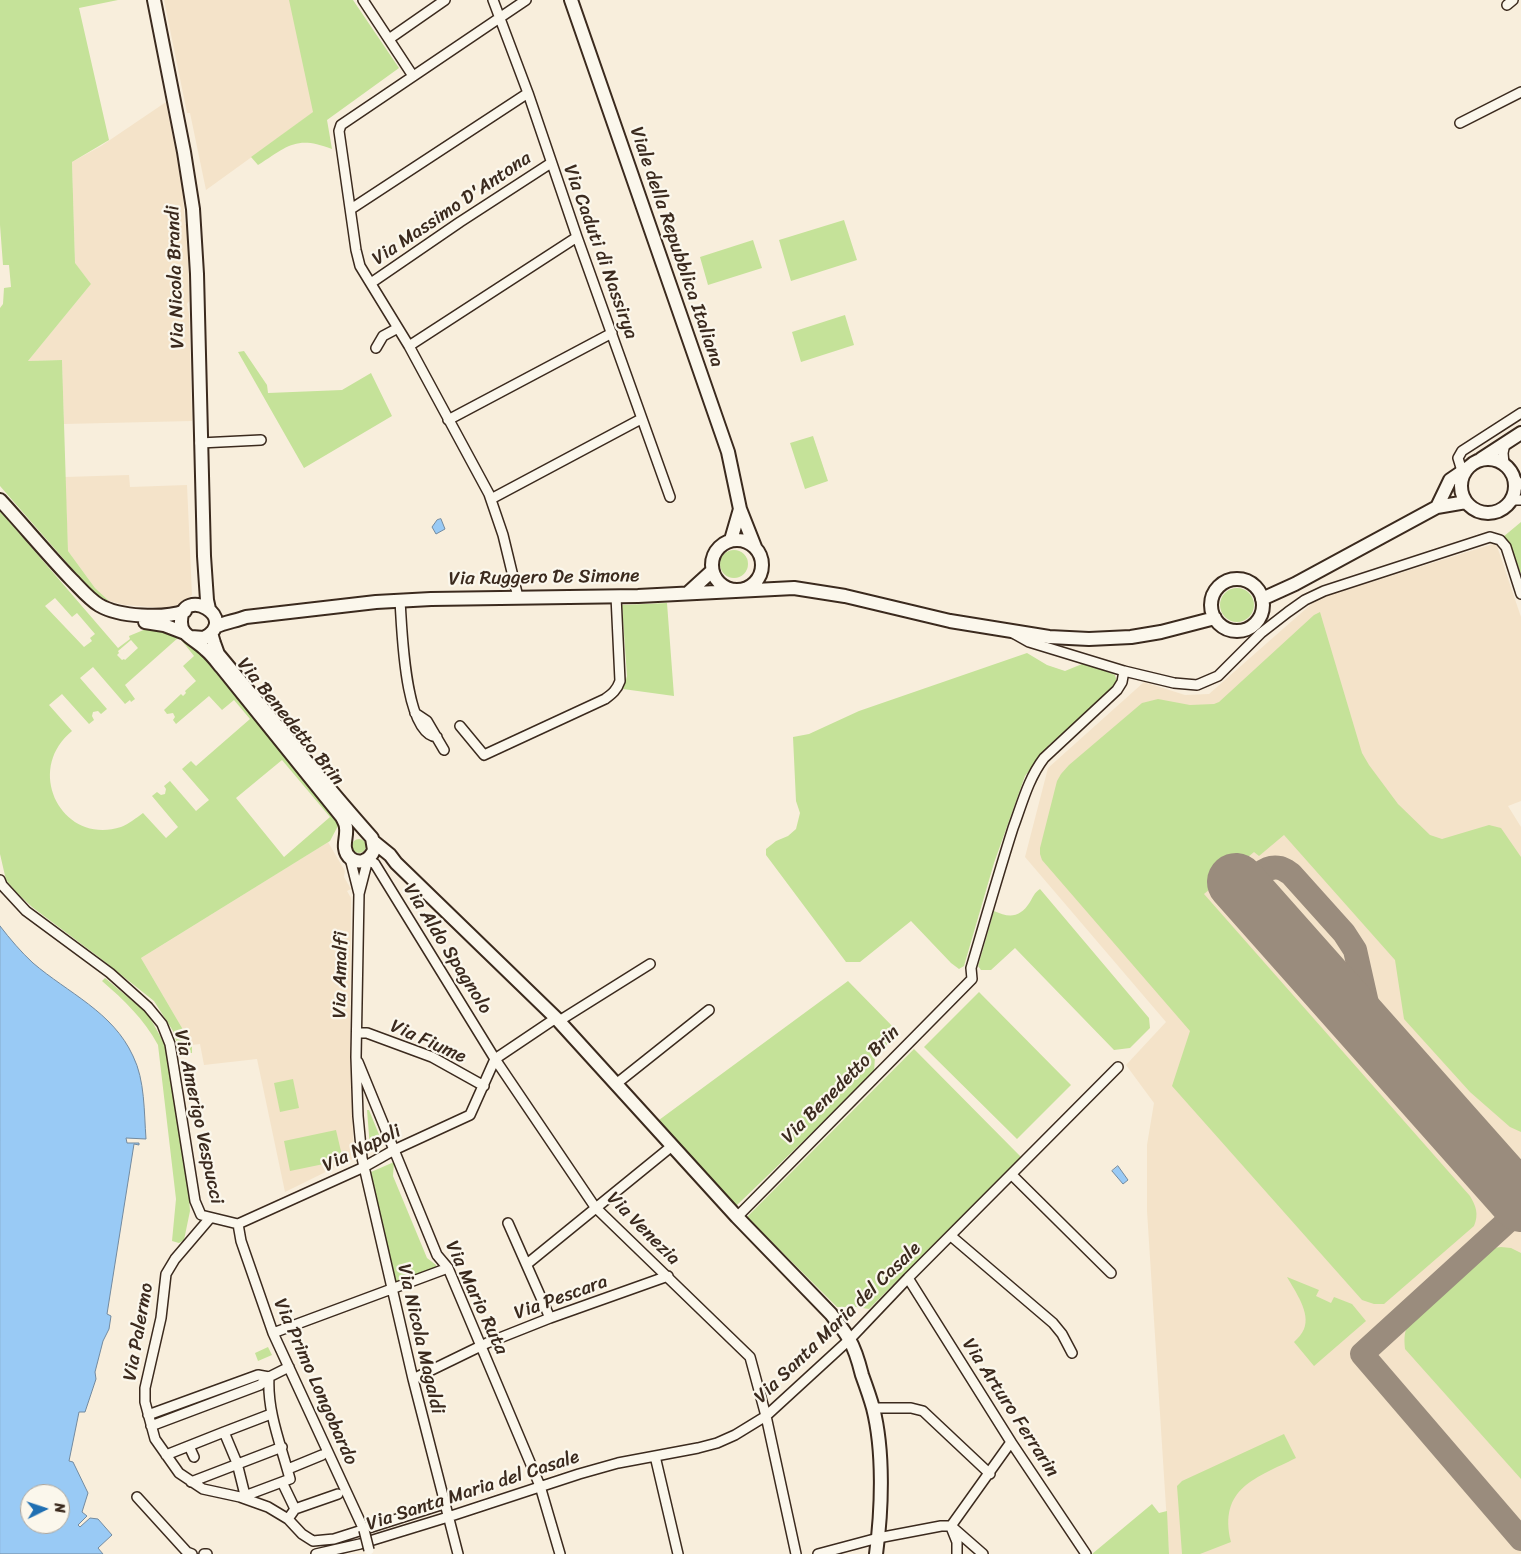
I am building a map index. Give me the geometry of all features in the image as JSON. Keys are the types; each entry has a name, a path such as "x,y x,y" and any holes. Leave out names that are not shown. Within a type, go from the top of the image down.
{"street":[{"name":"Via Nicola Brandi","path":"154,0 184,152 193,210 197,274 204,556 207,600 211,611"},
{"path":"363,0 413,76 526,0"},
{"path":"389,39 445,0"},
{"name":"Via Caduti di Nassirya","path":"493,0 528,93 576,237 670,497"},
{"name":"Viale della Repubblica Italiana","path":"571,0 728,452 740,509 755,547"},
{"name":"Via Massimo D'Antona","path":"413,76 342,125 339,130 360,266 398,328 491,499 503,535 518,597"},
{"path":"1460,123 1521,92"},
{"path":"351,209 528,93"},
{"name":"Via Massimo D'Antona","path":"371,283 551,163"},
{"path":"408,346 576,237"},
{"path":"376,348 383,336 398,328"},
{"path":"448,420 612,333"},
{"path":"1470,466 1458,458 1462,451 1521,413"},
{"path":"491,499 641,419"},
{"path":"1437,507 1450,480 1521,433"},
{"path":"200,443 261,440"},
{"path":"1504,464 1503,453 1506,443"},
{"path":"1488,458 1504,464 1518,482 1515,488 1516,500 1501,510 1492,513 1475,510 1466,502 1461,488 1462,479 1470,466 1488,458"},
{"path":"0,500 59,567 92,600 108,610 170,616 199,605 211,611 215,620 213,630 200,639 164,625 121,621 100,615 76,594 59,567"},
{"path":"1262,599 1295,584 1437,507 1466,502"},
{"name":"Viale della Repubblica Italiana","path":"731,540 740,509"},
{"path":"1011,632 1029,642 1124,671 1188,685 1197,685 1218,676 1261,633 1305,600 1324,591 1490,537 1500,540 1506,547 1521,594"},
{"path":"688,592 712,571 714,552 719,546 731,540 742,539 755,547 760,554 762,570 767,577 781,588"},
{"name":"Via Nicola Brandi","path":"186,610 198,596 204,556"},
{"path":"740,590 754,584 762,570"},
{"name":"Via Ruggero De Simone","path":"712,571 718,582 724,587 740,590"},
{"path":"1242,580 1256,588 1262,599 1262,610 1260,618 1248,629 1240,631 1225,628 1216,618 1212,608 1212,600 1220,586 1227,582 1242,580"},
{"name":"Via Ruggero De Simone","path":"213,630 226,621 239,620 246,617 400,600 616,596 781,588 815,590 950,621 1011,632 1089,639 1131,637 1161,632 1216,618"},
{"path":"460,726 484,755 605,699 614,692 618,688 620,681 616,596"},
{"path":"400,600 408,687 415,713 427,721 444,750"},
{"path":"186,610 182,615 181,624 188,635"},
{"name":"Via Ruggero De Simone","path":"211,611 226,615 238,614 246,617"},
{"name":"Via Benedetto Brin","path":"213,630 214,644 218,654 358,822 369,838 390,855 396,863 557,1019 737,1216 831,1314 850,1340 873,1408 879,1453 878,1538 876,1554"},
{"name":"Via Benedetto Brin","path":"188,635 206,650 222,668 342,817 346,825 347,838 344,848 350,858 359,861 369,857 386,857 396,863"},
{"name":"Via Benedetto Brin","path":"737,1216 972,979 971,968 1005,854 1026,792 1037,768 1044,758 1117,690 1122,682 1124,671"},
{"path":"347,838 353,833 369,838 374,850 369,857"},
{"name":"Via Aldo Spagnolo","path":"369,857 379,870 495,1059"},
{"name":"Via Amalfi","path":"364,1167 358,1116 356,1057 359,894 369,857"},
{"name":"Via Amalfi","path":"350,858 359,894"},
{"path":"364,875 371,871 379,870"},
{"name":"Via Amerigo Vespucci","path":"0,880 3,887 26,911 110,973 148,1007 162,1024 170,1044 195,1200 202,1216 210,1218"},
{"path":"495,1059 557,1019 650,964"},
{"path":"616,1084 709,1010"},
{"name":"Via Fiume","path":"357,1033 367,1033 432,1056 484,1086"},
{"name":"Via Amalfi","path":"356,1057 394,1150"},
{"name":"Via Napoli","path":"238,1224 364,1167 394,1150 470,1115 495,1059"},
{"name":"Via Venezia","path":"495,1059 595,1207 750,1357 766,1416 796,1554"},
{"name":"Via Santa Maria del Casale","path":"316,1554 360,1544 618,1463 698,1448 717,1443 735,1435 766,1416 850,1340 908,1278 1118,1067"},
{"path":"527,1264 672,1146"},
{"name":"Via Mario Ruta","path":"394,1150 437,1255 448,1268 540,1486 560,1554"},
{"name":"Via Nicola Magaldi","path":"364,1167 413,1379 458,1554"},
{"path":"1012,1175 1111,1273"},
{"path":"210,1218 238,1224"},
{"name":"Via Palermo","path":"210,1218 175,1259 166,1274 161,1318 145,1388 148,1415 155,1439 179,1473 203,1489 243,1496 268,1507 288,1519 302,1534 313,1541 334,1539 444,1504"},
{"path":"508,1223 550,1318"},
{"name":"Via Primo Longobardo","path":"238,1224 241,1241 273,1333 364,1530 370,1552"},
{"path":"951,1236 1053,1323 1062,1334 1072,1353"},
{"path":"273,1333 448,1268"},
{"name":"Via Pescara","path":"413,1379 487,1343 550,1318 668,1276"},
{"name":"Via Arturo Ferrarin","path":"908,1278 1086,1554"},
{"path":"151,1426 260,1385 269,1376 290,1367"},
{"path":"148,1415 258,1375 269,1376"},
{"path":"224,1432 237,1463 243,1496 290,1479 271,1414 268,1390 269,1376"},
{"path":"873,1408 911,1408 923,1411 990,1474"},
{"path":"166,1456 271,1414"},
{"path":"951,1526 1012,1442"},
{"path":"190,1446 194,1457"},
{"path":"191,1482 282,1447"},
{"path":"288,1469 322,1456"},
{"path":"655,1456 678,1554"},
{"path":"282,1482 294,1509"},
{"path":"288,1519 294,1509 338,1494"},
{"path":"137,1497 187,1552 192,1554"},
{"path":"818,1554 878,1538 941,1526 951,1526 983,1554"},
{"path":"951,1526 957,1542 957,1554"}],"shaded area":[{"path":"164,0 290,0 314,112 206,190 190,113 187,113"},
{"path":"166,102 182,183 185,224 187,224 189,301 187,304 189,314 192,421 64,424 62,360 28,361 91,284 75,264 72,162 101,146"},
{"path":"129,475 130,487 187,485 192,595 181,604 165,608 125,605 109,601 95,588 68,551 65,477"},
{"path":"1496,543 1521,617 1521,801 1508,806 1521,827 1521,1554 1169,1554 1147,1211 1147,1145 1154,1103 1126,1065 1166,1022 1025,857 1048,768 1144,682 1185,695 1209,694 1317,599"},
{"path":"328,842 345,871 344,877 351,889 347,891 351,898 350,1048 354,1158 285,1192 257,1059 204,1065 200,1044 192,1045 141,958"}],"green space":[{"path":"0,0 118,0 79,8 109,140 72,162 75,263 91,284 28,361 62,360 68,551 95,588 109,601 98,596 88,587 0,486 0,308 3,304 4,288 11,287 9,265 3,265 0,225"},
{"path":"289,0 353,0 399,68 327,120 332,149 320,145 301,143 285,148 258,165 251,157 313,112"},
{"path":"844,220 857,260 791,281 779,240"},
{"path":"753,240 762,268 708,285 700,257"},
{"path":"845,315 854,345 801,362 792,332"},
{"path":"244,351 267,385 268,393 342,390 371,373 392,416 304,468 238,352"},
{"path":"813,436 828,481 805,489 790,443"},
{"path":"0,511 118,648 130,639 129,636 146,629 174,632 196,649 340,822 330,841 141,958 192,1045 192,1053 180,1053 173,1031 154,1001 32,907 16,892 6,880 0,854","holes":["55,598 72,617 77,613 95,634 90,638 92,641 84,647 45,606","179,637 194,656 183,666 196,681 185,691 186,693 183,696 181,694 164,710 167,714 173,713 175,717 173,720 176,724 209,696 222,710 234,700 250,719 196,766 191,761 182,769 209,800 196,811 170,781 164,786 166,789 165,794 161,795 157,792 152,796 178,827 166,838 143,813 121,827 100,830 82,826 67,816 56,801 51,784 51,766 58,747 72,731 49,705 62,694 89,724 94,720 93,712 98,711 101,714 107,709 80,678 93,667 125,704 135,699 125,685","131,640 138,648 125,660 122,660 117,655 118,651","282,760 330,817 284,857 236,798"]},
{"path":"1521,522 1521,574 1513,552 1503,537"},
{"path":"734,550 744,554 748,564 744,574 734,578 724,574 720,564 724,554"},
{"path":"1237,588 1244,589 1249,593 1253,598 1253,612 1249,617 1244,621 1237,622 1230,621 1225,617 1221,612 1220,605 1221,598 1225,593 1230,589"},
{"path":"667,603 674,696 623,689 627,676 622,605"},
{"path":"1320,612 1362,753 1398,804 1430,835 1442,839 1489,825 1501,828 1521,857 1521,1132 1510,1127 1470,1092 1404,1019 1395,960 1284,835 1259,856 1254,852 1204,894 1470,1196 1474,1203 1477,1214 1474,1226 1384,1304 1374,1304 1362,1300 1172,1086 1190,1031 1042,860 1040,854 1057,781 1069,765 1142,703 1158,699 1190,705 1219,702 1314,615"},
{"path":"1027,653 1047,665 1065,671 1082,664 1093,666 1115,675 1117,682 1114,689 1049,745 1025,776 994,863 964,966 959,969 951,963 911,921 860,962 846,962 766,855 766,849 796,829 800,813 796,801 793,737 809,734 859,711"},
{"path":"359,839 364,841 366,846 364,851 359,853 354,851 352,846 354,841"},
{"path":"1040,889 1149,1018 1150,1028 1130,1048 1114,1050 1015,948 991,970 981,970 978,966 994,911 1005,915 1018,914"},
{"path":"105,978 148,1014 165,1045 188,1184 190,1211 184,1240 179,1243 172,1241 176,1199 158,1045 133,1010 102,981"},
{"path":"848,981 899,1033 875,1056 874,1073 736,1206 659,1120"},
{"path":"979,992 1071,1085 1017,1139 924,1047"},
{"path":"914,1049 1021,1157 869,1309 837,1307 747,1217"},
{"path":"293,1079 299,1108 280,1112 274,1083"},
{"path":"367,1110 369,1110 382,1142 372,1149 370,1148"},
{"path":"336,1130 343,1160 290,1171 284,1141"},
{"path":"394,1162 393,1176 427,1258 436,1265 436,1269 396,1283 371,1172"},
{"path":"1493,1248 1511,1248 1521,1253 1521,1479 1405,1349 1405,1335 1409,1323"},
{"path":"1287,1277 1319,1290 1316,1296 1331,1303 1334,1297 1352,1304 1366,1321 1314,1366 1294,1342 1301,1334 1306,1323 1304,1309"},
{"path":"268,1347 272,1355 258,1361 255,1353"},
{"path":"1284,1434 1296,1458 1254,1479 1235,1497 1230,1509 1228,1524 1231,1542 1200,1554 1182,1554 1177,1486 1182,1481"},
{"path":"1152,1504 1159,1513 1167,1511 1169,1554 1092,1554"}],"water":[{"path":"441,519 445,529 436,534 432,527 437,520"},
{"path":"0,926 33,963 89,1004 114,1027 133,1056 140,1075 146,1139 126,1138 127,1143 139,1143 139,1145 134,1144 107,1314 111,1316 109,1329 103,1341 95,1372 96,1379 85,1412 79,1412 69,1461 73,1462 88,1493 82,1512 87,1516 78,1525 80,1527 90,1518 98,1519 112,1535 98,1548 103,1554 0,1554"},
{"path":"1118,1166 1128,1180 1123,1184 1112,1171"}],"taxiway":[{"path":"1256,905 1252,894 1252,887 1256,878 1264,871 1281,868 1291,874 1344,933 1355,950 1373,1030 1379,1044"},
{"path":"1489,1167 1504,1178 1521,1183"},
{"path":"1521,1209 1362,1354 1521,1539"}],"runway":[{"path":"1236,882 1521,1203"}]}
